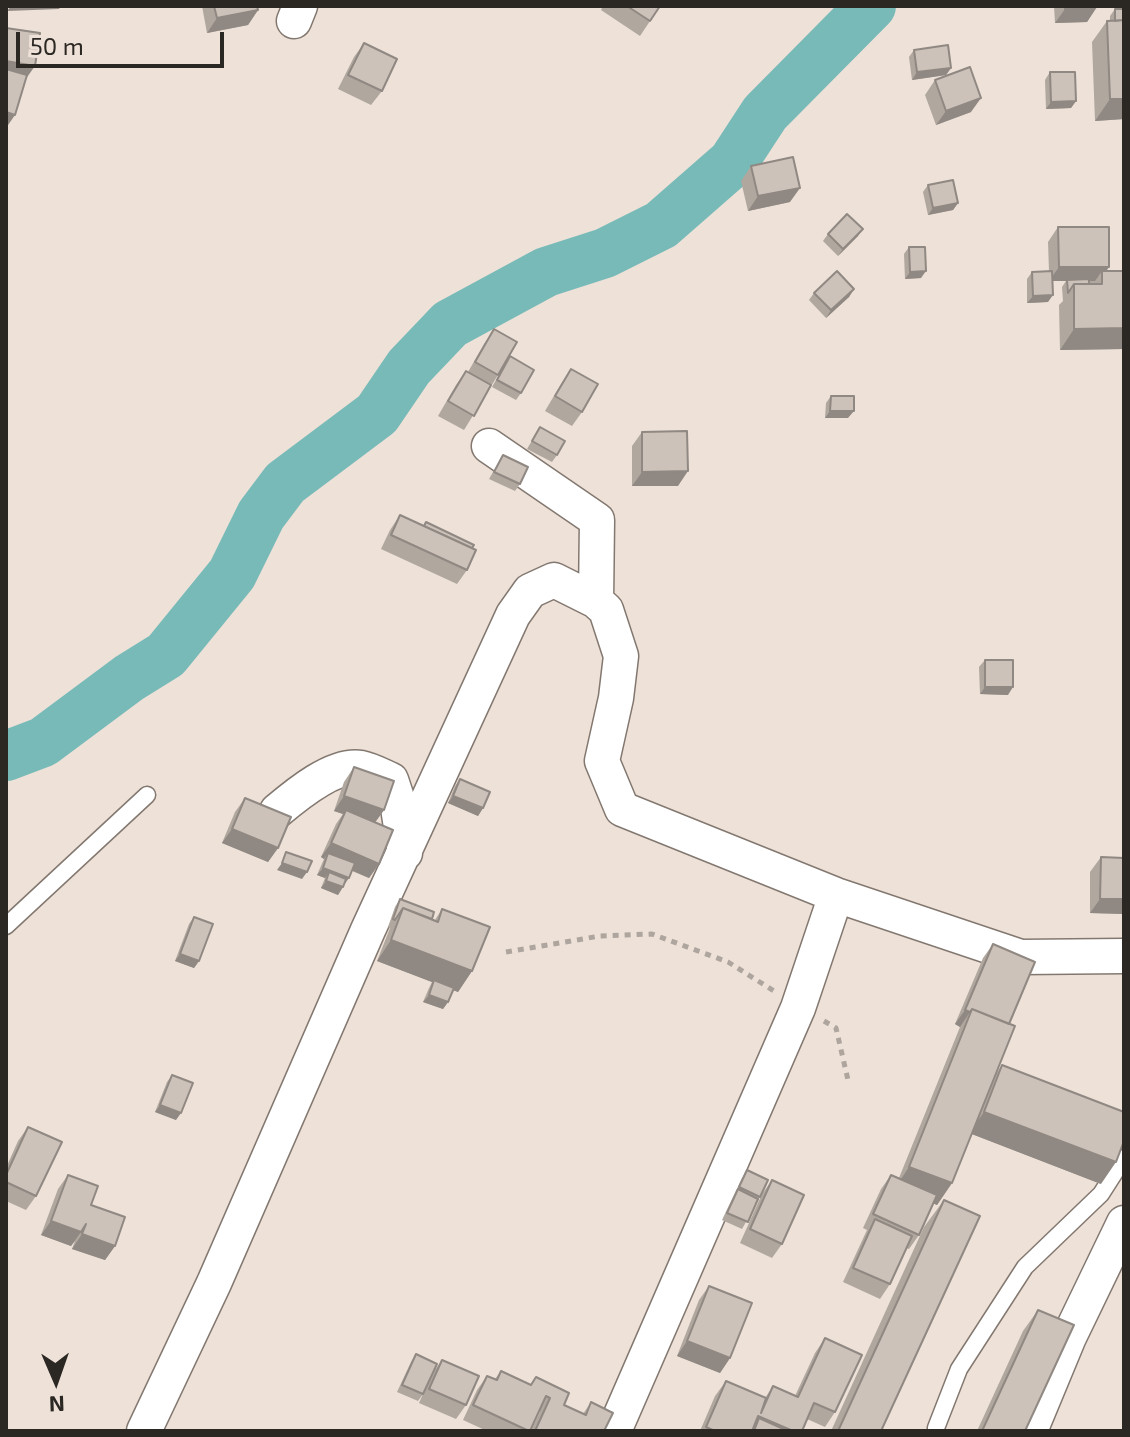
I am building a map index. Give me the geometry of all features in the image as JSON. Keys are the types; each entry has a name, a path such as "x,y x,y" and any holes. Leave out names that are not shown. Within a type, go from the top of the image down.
{"street":[{"path":"489,446 597,520 596,601"},
{"path":"144,1431 214,1283 349,973 513,615 530,591 554,580 596,601 606,610 621,656 616,698 602,761 622,809 836,895 1021,957 1124,956"},
{"path":"277,811 302,790 324,778 359,767 391,780 405,853"},
{"path":"619,1429 798,1008 836,895"},
{"path":"1030,1431 1048,1385 1124,1223"}],"lane":[{"path":"6,926 147,795"},
{"path":"936,1428 959,1369 1025,1267 1101,1194 1124,1158"}],"path":[{"path":"506,952 600,936 652,934 728,962 798,1008 836,1028 848,1080"}],"building":[{"path":"214,6 257,6 258,10 217,18"},
{"path":"627,6 660,6 650,21"},
{"path":"1065,6 1097,6 1097,7 1065,9"},
{"path":"1115,9 1124,9 1124,20 1115,21"},
{"path":"1124,20 1124,99 1110,99 1107,21"},
{"path":"6,28 40,33 35,66 6,61"},
{"path":"364,43 397,59 382,91 348,75"},
{"path":"948,45 951,68 917,72 914,50"},
{"path":"970,67 981,98 946,111 935,80"},
{"path":"6,69 27,75 15,115 6,112"},
{"path":"1050,72 1075,72 1076,101 1051,102"},
{"path":"793,157 800,188 758,196 751,166"},
{"path":"953,180 958,203 933,208 928,185"},
{"path":"847,214 863,229 843,249 828,234"},
{"path":"1058,227 1109,227 1109,267 1059,267"},
{"path":"909,247 925,247 926,271 910,272"},
{"path":"837,271 854,289 831,310 814,293"},
{"path":"1052,271 1053,295 1033,296 1032,272"},
{"path":"1102,271 1124,271 1124,328 1074,329 1074,284 1102,284"},
{"path":"1089,279 1089,284 1074,284 1068,293 1067,280"},
{"path":"494,329 517,342 498,375 475,362"},
{"path":"510,356 534,370 521,393 497,380"},
{"path":"571,369 598,384 582,412 555,396"},
{"path":"466,371 491,385 474,416 448,401"},
{"path":"831,396 854,396 854,411 830,411"},
{"path":"540,427 565,441 557,455 532,441"},
{"path":"687,431 688,471 642,472 642,432"},
{"path":"503,455 528,467 520,484 494,472"},
{"path":"400,515 476,550 467,570 391,535"},
{"path":"426,522 474,545 472,548 424,526"},
{"path":"985,660 1013,660 1013,687 985,687"},
{"path":"354,767 394,781 384,810 344,796"},
{"path":"460,779 490,792 483,808 453,796"},
{"path":"245,798 291,817 278,848 232,829"},
{"path":"346,810 393,830 379,864 331,843"},
{"path":"286,852 312,861 307,872 282,863"},
{"path":"328,853 355,863 349,878 323,868"},
{"path":"1101,857 1124,858 1124,899 1100,899"},
{"path":"329,872 346,879 343,887 326,881"},
{"path":"400,899 434,912 432,919 403,908 393,919"},
{"path":"403,908 438,922 442,909 490,927 472,971 391,940"},
{"path":"194,917 213,924 199,961 180,954"},
{"path":"993,944 1035,962 1009,1024 972,1009 970,1012 965,1010"},
{"path":"434,980 454,988 448,1002 429,995"},
{"path":"972,1009 1015,1026 952,1183 909,1167"},
{"path":"1002,1065 1124,1112 1124,1141 1116,1162 984,1112"},
{"path":"172,1075 193,1083 181,1113 160,1105"},
{"path":"28,1127 62,1142 36,1196 6,1182 6,1175"},
{"path":"747,1170 768,1180 760,1197 739,1187"},
{"path":"68,1175 98,1186 91,1205 125,1217 115,1246 82,1234 86,1224 81,1232 51,1221"},
{"path":"891,1175 937,1195 919,1235 873,1214"},
{"path":"772,1180 804,1195 782,1244 750,1229"},
{"path":"738,1189 758,1199 748,1222 727,1213"},
{"path":"944,1200 980,1216 881,1431 838,1431"},
{"path":"875,1219 912,1236 890,1284 853,1268"},
{"path":"709,1286 752,1303 730,1358 687,1341"},
{"path":"1038,1310 1074,1325 1025,1431 982,1431"},
{"path":"825,1338 862,1355 835,1412 814,1403 802,1431 793,1431 758,1416 752,1431 715,1431 706,1427 726,1381 766,1398 761,1413 773,1386 798,1397"},
{"path":"416,1354 437,1364 423,1394 402,1385"},
{"path":"442,1360 479,1376 466,1405 429,1389"},
{"path":"501,1371 531,1385 536,1377 569,1393 564,1405 586,1415 591,1402 613,1413 604,1431 535,1431 550,1398 546,1396 529,1431 473,1405 487,1376 497,1380"},
{"path":"759,1418 788,1431 754,1431"}],"waterway":[{"path":"6,756 43,742 129,678 166,655 232,574 261,515 285,483 377,414 409,367 450,324 546,272 605,253 661,225 733,162 765,113 871,6"}]}
